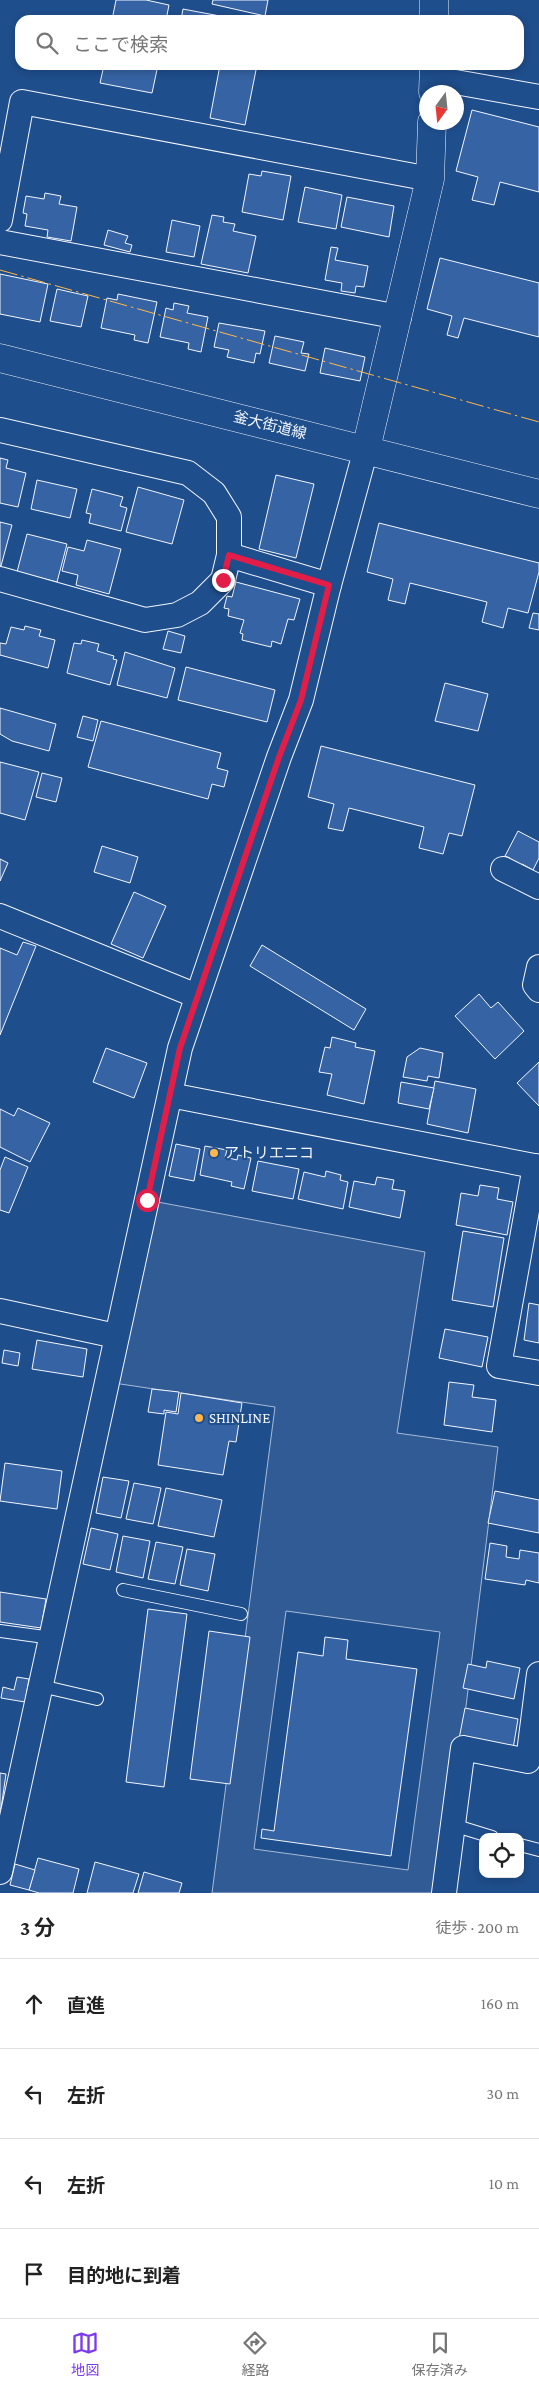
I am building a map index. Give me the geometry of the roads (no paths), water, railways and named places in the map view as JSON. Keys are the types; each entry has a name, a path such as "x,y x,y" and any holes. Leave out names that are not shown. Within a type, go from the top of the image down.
{"street":[{"path":"434,0 434,15"},
{"path":"433,79 539,97"},
{"path":"0,220 22,102 430,179"},
{"path":"0,1872 180,1048 279,757 301,700 399,317 430,179 432,130"},
{"path":"0,242 399,317"},
{"name":"釜大街道線","path":"0,358 539,494"},
{"path":"0,430 188,473 214,493 229,517 229,555 223,580 200,603 177,615 145,620 0,579"},
{"path":"229,555 329,585"},
{"path":"503,869 539,887"},
{"path":"0,916 197,996"},
{"path":"539,967 535,985 539,990"},
{"path":"170,1096 537,1167 500,1366 539,1373"},
{"path":"0,1311 116,1336"},
{"path":"444,1893 463,1748 528,1761 539,1674"}],"lane":[{"path":"123,1590 241,1614"},
{"path":"0,1631 52,1638"},
{"path":"41,1686 97,1699"},
{"path":"453,1825 479,1833"},
{"path":"524,1846 539,1850"}],"place":[{"name":"アトリエニコ","path":"214,1153"},
{"name":"SHINLINE","path":"199,1418"}]}
